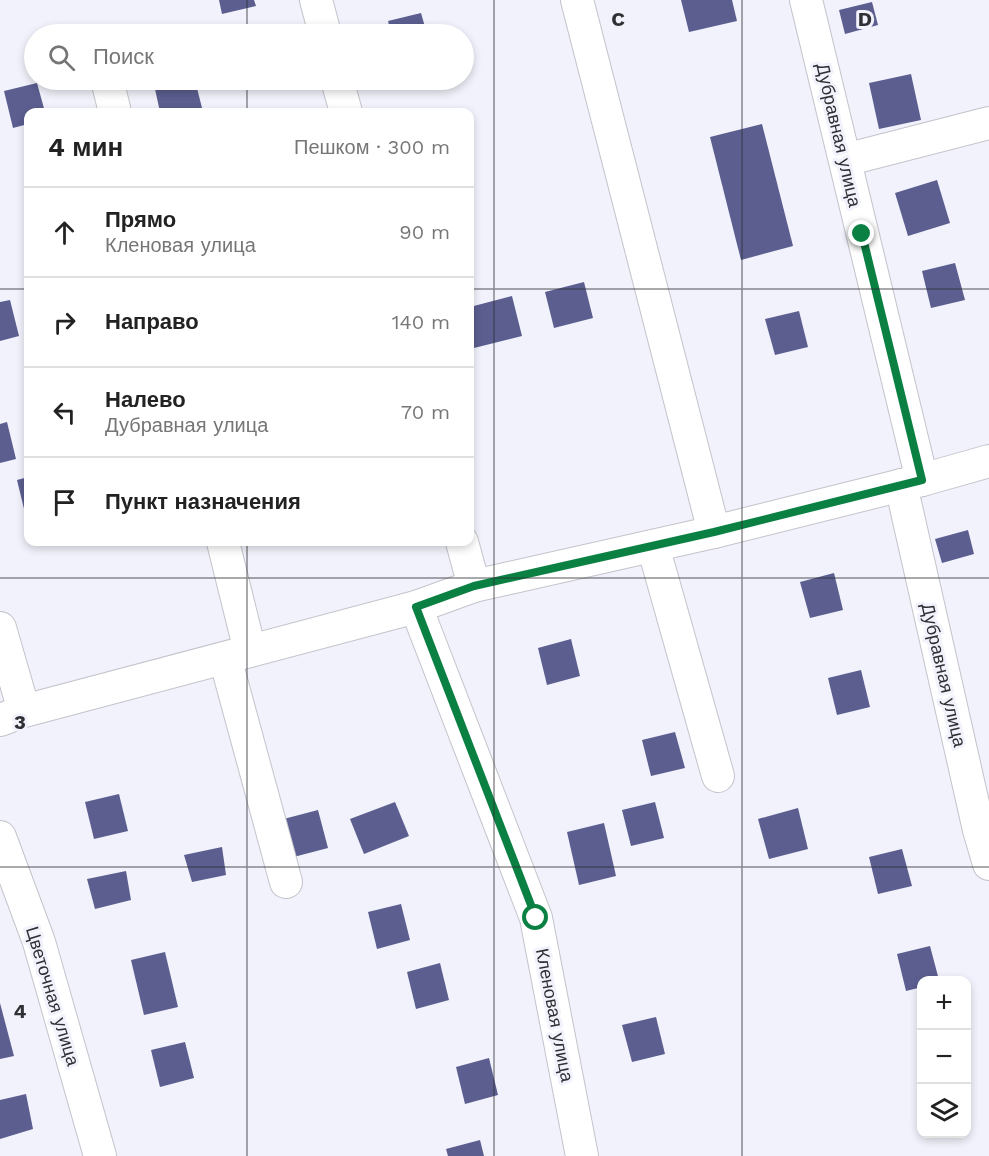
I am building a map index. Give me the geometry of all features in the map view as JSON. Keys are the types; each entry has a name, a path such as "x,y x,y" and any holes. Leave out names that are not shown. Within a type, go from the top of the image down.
{"street":[{"path":"316,0 322,24"},
{"path":"578,0 714,532"},
{"name":"Дубравная улица","path":"806,0 845,160 912,482 979,830 989,864"},
{"path":"110,90 114,108"},
{"path":"340,90 345,108"},
{"path":"845,160 989,123"},
{"path":"0,628 12,715 416,607 474,586 714,532 989,461"},
{"path":"224,546 238,654 286,882"},
{"path":"463,546 474,586"},
{"path":"653,546 718,776"},
{"name":"Кленовая улица","path":"416,607 536,918 582,1156"},
{"name":"Цветочная улица","path":"0,837 39,942 100,1156"}],"building":[{"path":"219,0 254,0 256,6 222,14"},
{"path":"681,0 732,0 737,21 689,32"},
{"path":"872,2 878,25 845,34 839,10"},
{"path":"421,13 424,24 389,24 388,21"},
{"path":"911,74 921,120 879,129 869,83"},
{"path":"24,86 24,90 39,90 44,108 24,108 24,125 13,128 4,91"},
{"path":"155,90 198,90 202,108 159,108"},
{"path":"762,124 793,246 741,260 710,137"},
{"path":"937,180 950,223 908,236 895,193"},
{"path":"955,263 965,300 931,308 922,271"},
{"path":"584,282 593,318 554,328 545,292"},
{"path":"512,296 522,336 474,348 474,306"},
{"path":"10,300 19,336 0,341 0,302"},
{"path":"799,311 808,347 775,355 765,319"},
{"path":"7,422 16,459 0,463 0,424"},
{"path":"24,478 24,509 17,480"},
{"path":"968,530 974,554 942,563 935,539"},
{"path":"834,573 843,610 810,618 800,582"},
{"path":"571,639 580,676 547,685 538,648"},
{"path":"861,670 870,707 837,715 828,678"},
{"path":"675,732 685,768 651,776 642,740"},
{"path":"119,794 128,831 94,839 85,802"},
{"path":"395,802 409,836 364,854 350,819"},
{"path":"655,802 664,838 631,846 622,810"},
{"path":"798,808 808,849 769,859 758,819"},
{"path":"318,810 328,848 286,859 276,821"},
{"path":"604,823 616,876 579,885 567,832"},
{"path":"222,847 226,875 192,882 184,855"},
{"path":"902,849 912,886 878,894 869,857"},
{"path":"126,871 131,900 95,909 87,879"},
{"path":"401,904 410,940 377,949 368,912"},
{"path":"930,946 938,976 917,976 917,988 906,991 897,954"},
{"path":"165,952 178,1007 144,1015 131,960"},
{"path":"440,963 449,1000 416,1009 407,972"},
{"path":"0,1003 14,1056 0,1059"},
{"path":"656,1017 665,1054 632,1062 622,1025"},
{"path":"185,1042 194,1078 160,1087 151,1050"},
{"path":"489,1058 498,1095 465,1104 456,1067"},
{"path":"26,1094 33,1129 0,1139 0,1100"},
{"path":"480,1140 484,1156 448,1156 446,1149"}],"route":[{"path":"536,918 416,607 474,586 714,532 922,480 862,234"}]}
